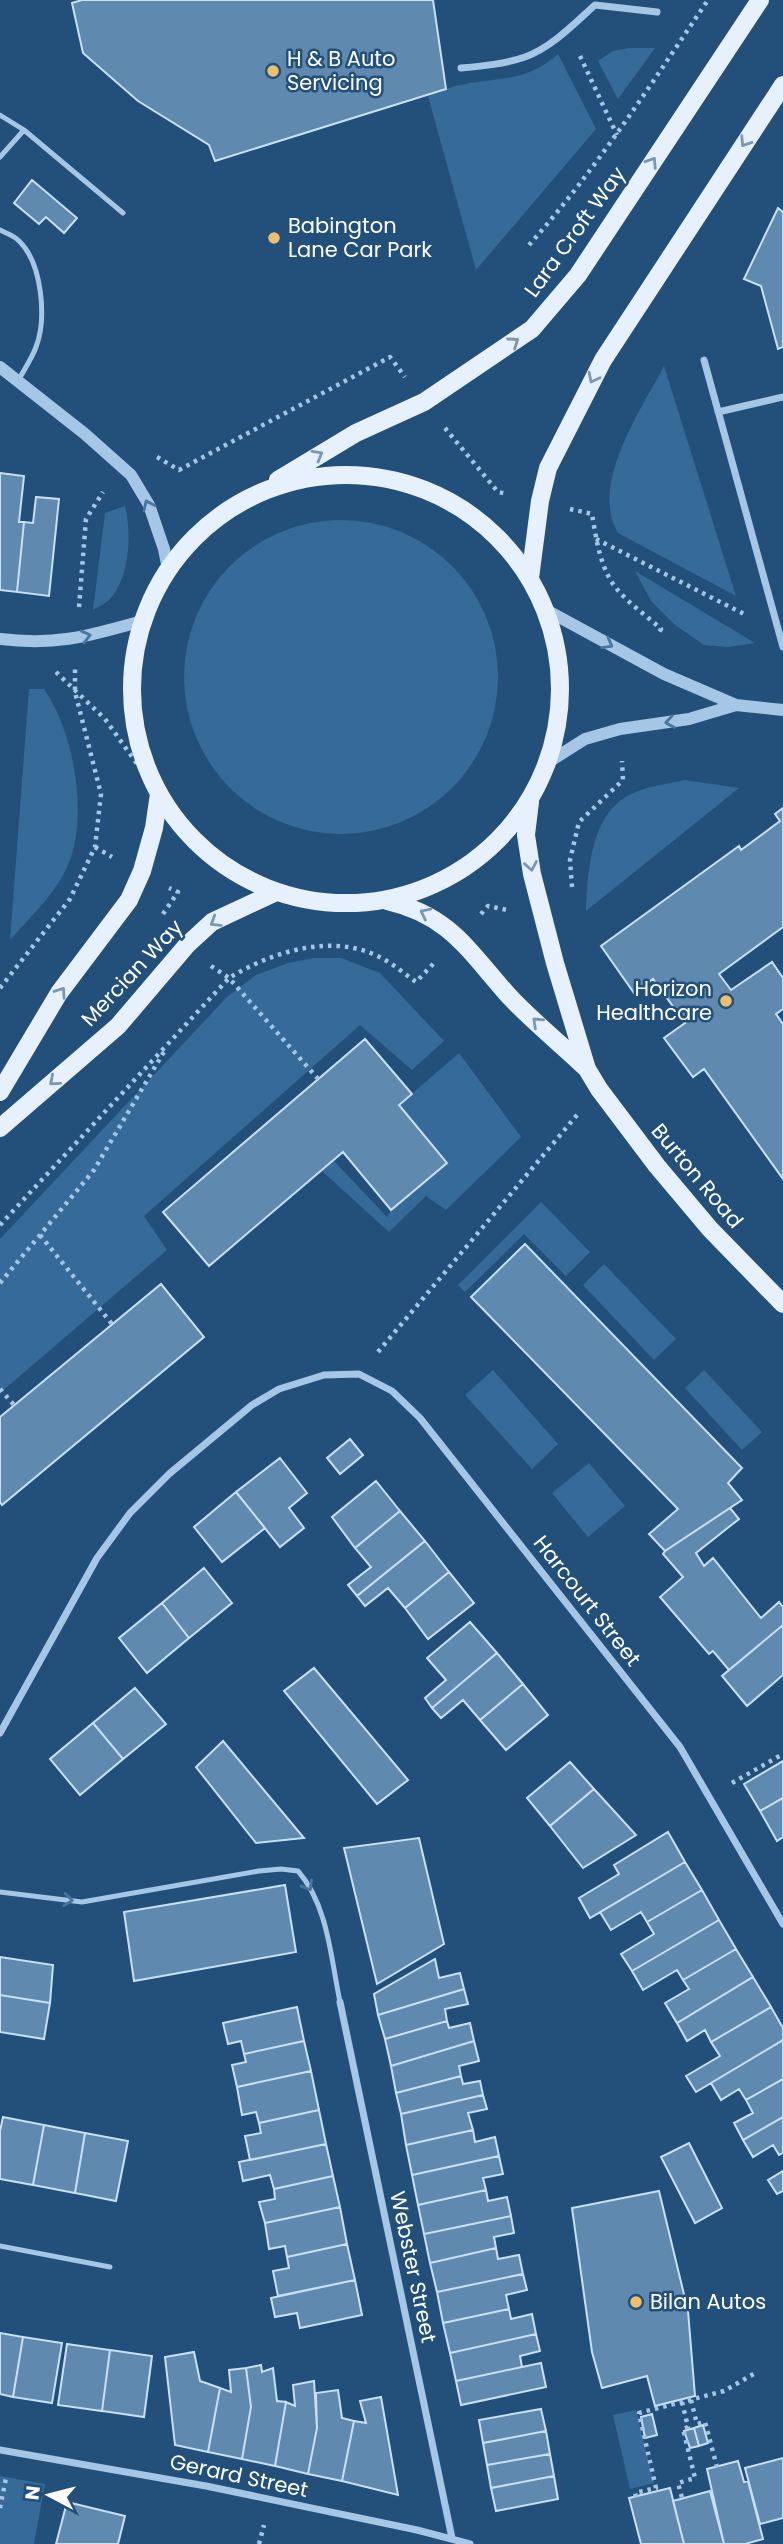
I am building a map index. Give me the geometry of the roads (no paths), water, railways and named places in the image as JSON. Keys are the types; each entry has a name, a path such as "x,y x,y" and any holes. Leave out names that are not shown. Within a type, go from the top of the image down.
{"main road":[{"name":"Lara Croft Way","path":"260,492 356,433 424,402 532,329 578,275 760,0"},
{"path":"530,578 540,501 548,468 603,359 783,85"},
{"path":"343,474 398,480 425,489 474,516 496,534 530,578 548,611 557,653 561,690 557,727 547,763 531,799 503,835 471,863 428,887 384,900 347,903 312,901 276,892 236,873 209,854 185,830 159,794 139,747 132,671 142,621 168,569 183,550 218,516 260,492 305,478 343,474"},
{"name":"Mercian Way","path":"0,1092 59,993 129,900 142,871 154,828 159,794"},
{"name":"Burton Road","path":"531,799 526,835 532,874 587,1069 647,1153 710,1229 783,1304"},
{"name":"Mercian Way","path":"0,1128 118,1026 187,945 212,922 276,892"},
{"name":"Burton Road","path":"384,900 409,906 440,921 486,967 508,995 587,1069"}],"street":[{"path":"461,68 503,63 527,56 557,39 594,3 657,12"},
{"path":"704,360 783,647"},
{"path":"0,367 131,475 149,505 168,569"},
{"path":"718,412 783,397"},
{"path":"548,611 664,674 736,705 783,710"},
{"path":"0,639 28,642 76,639 142,621"},
{"path":"547,763 585,739 620,729 689,719 736,705"},
{"name":"Harcourt Street","path":"0,1733 97,1558 130,1513 169,1474 252,1405 279,1389 324,1375 359,1374 392,1391 420,1418 680,1747 783,1924"},
{"name":"Webster Street","path":"340,2002 452,2539"},
{"name":"Gerard Street","path":"0,2450 206,2486 470,2544"}],"lane":[{"path":"0,115 24,130 123,213"},
{"path":"0,157 24,130"},
{"path":"0,230 19,240 31,259 38,279 41,303 42,327 36,347 18,381"},
{"path":"0,1892 82,1902 259,1871 298,1871 314,1895 324,1925 340,2002"},
{"path":"0,2246 110,2267"}],"place":[{"name":"H & B Auto Servicing","path":"273,71"},
{"name":"Babington Lane Car Park","path":"274,238"},
{"name":"Horizon Healthcare","path":"726,1001"},
{"name":"Bilan Autos","path":"636,2302"}]}
